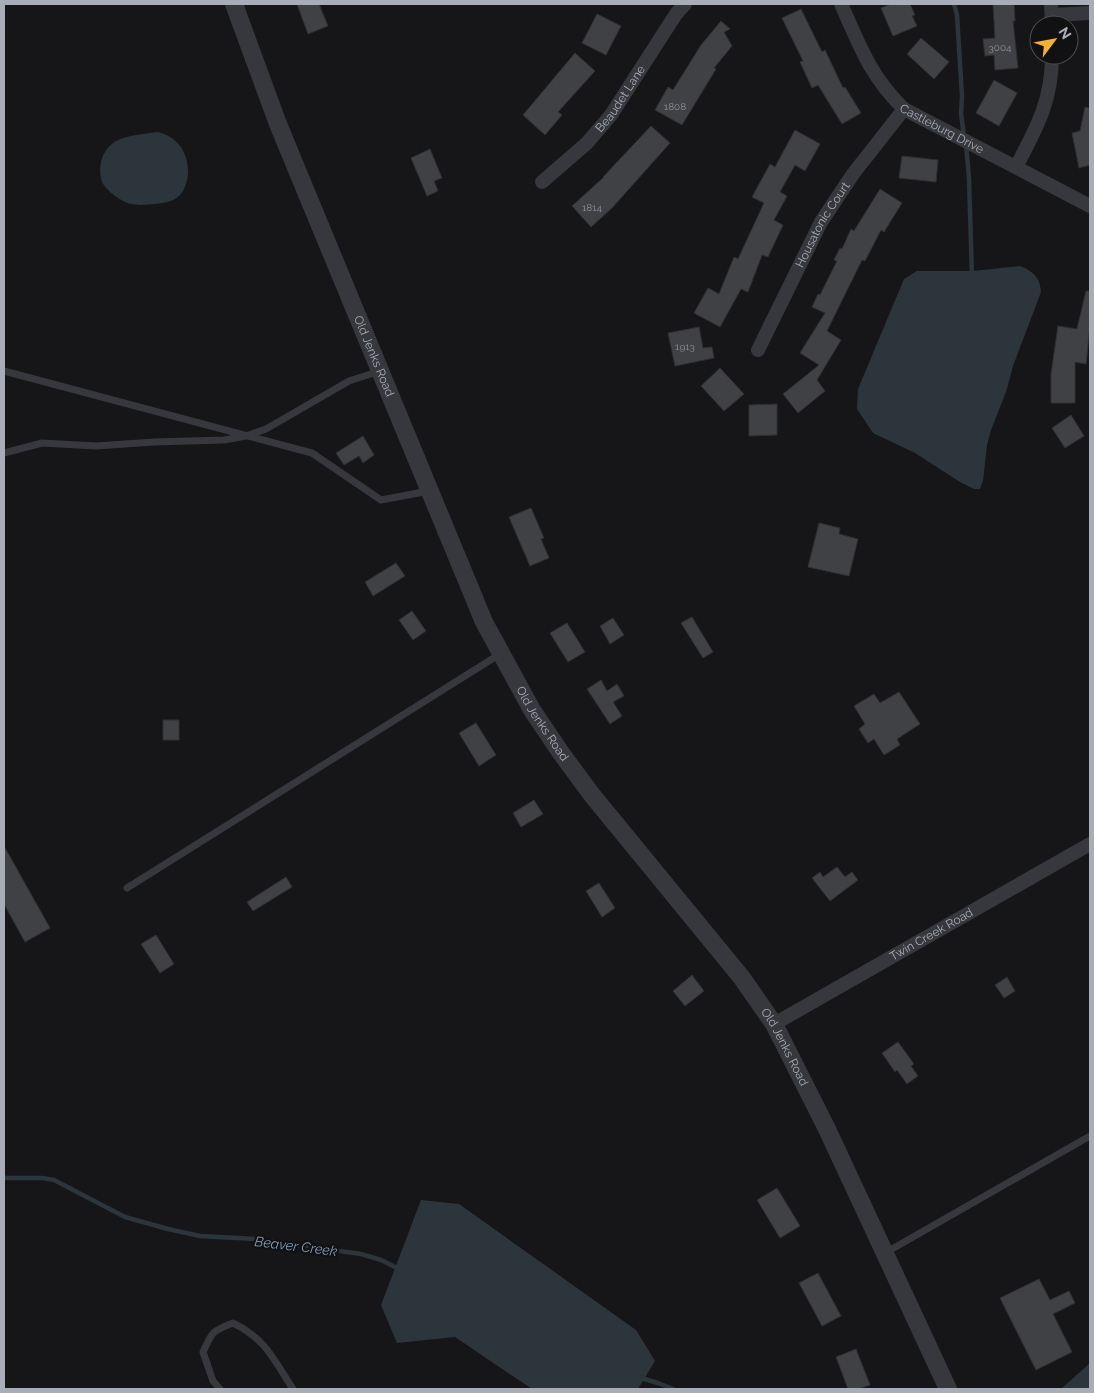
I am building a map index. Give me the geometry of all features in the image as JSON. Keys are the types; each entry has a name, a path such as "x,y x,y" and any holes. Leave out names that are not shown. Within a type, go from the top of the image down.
{"street":[{"name":"Old Jenks Road","path":"234,4 278,124 484,622 532,710 560,753 592,795 742,978 774,1024 827,1129 948,1389"},
{"name":"Beaudet Lane","path":"542,182 587,143 611,115 671,21 685,4"},
{"name":"Castleburg Drive","path":"841,4 872,71 904,109 1090,206"},
{"path":"1052,15 1090,13"},
{"path":"1016,167 1041,120 1052,76 1052,65"},
{"name":"Housatonic Court","path":"758,350 821,222 853,174 904,109"},
{"name":"Twin Creek Road","path":"774,1024 1090,844"}],"lane":[{"path":"4,453 42,443 96,446 224,440 246,436 266,428 349,381 380,370"},
{"path":"4,371 312,453 381,500 429,491"},
{"path":"127,888 501,654"},
{"path":"885,1253 1090,1136"},
{"path":"220,1389 214,1381 202,1352 212,1334 233,1323 247,1329 266,1346 293,1389"}],"shaded area":[{"path":"157,132 171,137 181,147 187,160 188,174 182,193 172,201 165,203 140,205 125,202 106,188 102,182 100,170 104,154 111,144 116,141 136,135"},
{"path":"1020,266 1029,270 1038,279 1041,292 991,430 987,445 983,481 980,489 974,489 915,453 873,433 857,409 858,389 904,279 917,271 973,271"},
{"path":"421,1200 459,1204 636,1330 655,1361 638,1389 532,1389 455,1337 397,1343 381,1305"},
{"path":"1090,1363 1090,1389 1061,1389"}],"building":[{"path":"297,4 319,4 328,26 308,34"},
{"path":"891,4 910,4 915,15 912,16 917,26 893,36 881,8"},
{"path":"993,4 1014,4 1015,21 1013,21 1018,68 995,70 994,55 985,56 983,39 995,38"},
{"path":"801,9 822,52 825,50 843,88 845,87 861,113 842,124 818,85 812,88 800,62 803,61 782,18"},
{"path":"597,14 621,26 606,55 582,43"},
{"path":"721,21 730,29 724,32 732,46 714,68 716,69 682,125 655,110 668,87 673,90 701,45"},
{"path":"921,38 949,62 934,79 907,54"},
{"path":"575,53 595,71 558,112 562,115 545,135 523,115"},
{"path":"994,80 1017,93 999,126 976,113"},
{"path":"1085,107 1090,108 1090,165 1079,168 1072,133 1080,131"},
{"path":"651,126 670,143 612,208 591,227 572,206 604,177"},
{"path":"795,130 820,144 805,171 795,165 780,192 787,196 774,220 783,225 768,257 762,255 748,292 741,289 720,327 694,313 708,288 719,294 734,257 738,259 764,203 752,197 770,164 775,167"},
{"path":"430,149 442,178 434,181 438,191 427,196 411,158"},
{"path":"902,156 938,160 936,182 899,178"},
{"path":"880,189 902,203 884,232 881,230 865,261 862,260 827,331 841,340 817,380 825,391 798,413 783,394 819,365 800,353 825,313 812,307 837,261 834,260 840,248 842,249 851,229 854,231"},
{"path":"1086,291 1090,291 1090,326 1086,364 1075,362 1075,403 1051,403 1051,374 1058,326 1077,329"},
{"path":"699,327 703,348 712,347 714,358 675,366 668,333"},
{"path":"720,368 744,394 724,411 701,386"},
{"path":"777,404 777,435 749,436 749,405"},
{"path":"1071,415 1084,436 1065,448 1052,428"},
{"path":"363,436 374,455 363,463 359,456 344,465 336,453"},
{"path":"531,508 544,538 541,539 549,558 530,566 509,517"},
{"path":"819,523 840,528 839,534 858,539 849,576 808,567"},
{"path":"396,563 405,576 373,596 365,582"},
{"path":"412,611 426,631 413,640 399,620"},
{"path":"692,617 713,652 703,658 681,623"},
{"path":"613,618 624,635 610,644 600,626"},
{"path":"567,623 585,652 568,662 550,633"},
{"path":"601,680 607,691 617,684 624,696 613,702 622,716 610,724 587,689"},
{"path":"899,692 920,724 897,739 900,745 884,755 874,739 868,743 859,729 865,724 854,706 874,694 880,703"},
{"path":"163,720 179,720 179,740 163,740"},
{"path":"476,723 496,755 479,766 459,733"},
{"path":"534,800 543,814 521,827 513,813"},
{"path":"4,846 50,928 25,942 4,904"},
{"path":"837,867 845,877 852,872 858,880 830,901 812,878 820,872 823,877"},
{"path":"286,877 292,887 253,911 247,902"},
{"path":"599,883 615,908 602,917 586,891"},
{"path":"156,935 174,964 160,973 141,944"},
{"path":"692,975 704,991 685,1006 673,991"},
{"path":"1007,977 1015,991 1004,998 995,985"},
{"path":"898,1042 914,1064 911,1066 918,1076 907,1084 897,1070 895,1072 882,1053"},
{"path":"777,1188 800,1226 780,1238 757,1200"},
{"path":"818,1273 841,1316 822,1326 799,1283"},
{"path":"1039,1279 1050,1300 1069,1291 1075,1303 1053,1314 1072,1352 1036,1370 1000,1298"},
{"path":"856,1349 870,1385 858,1389 848,1389 836,1357"}],"waterway":[{"path":"954,4 957,15 962,96 961,114 964,136"},
{"path":"966,144 972,276"},
{"name":"Beaver Creek","path":"4,1178 42,1178 54,1180 125,1217 168,1229 200,1236 255,1239 361,1254 381,1260 399,1269"},
{"path":"641,1378 673,1389"}]}
